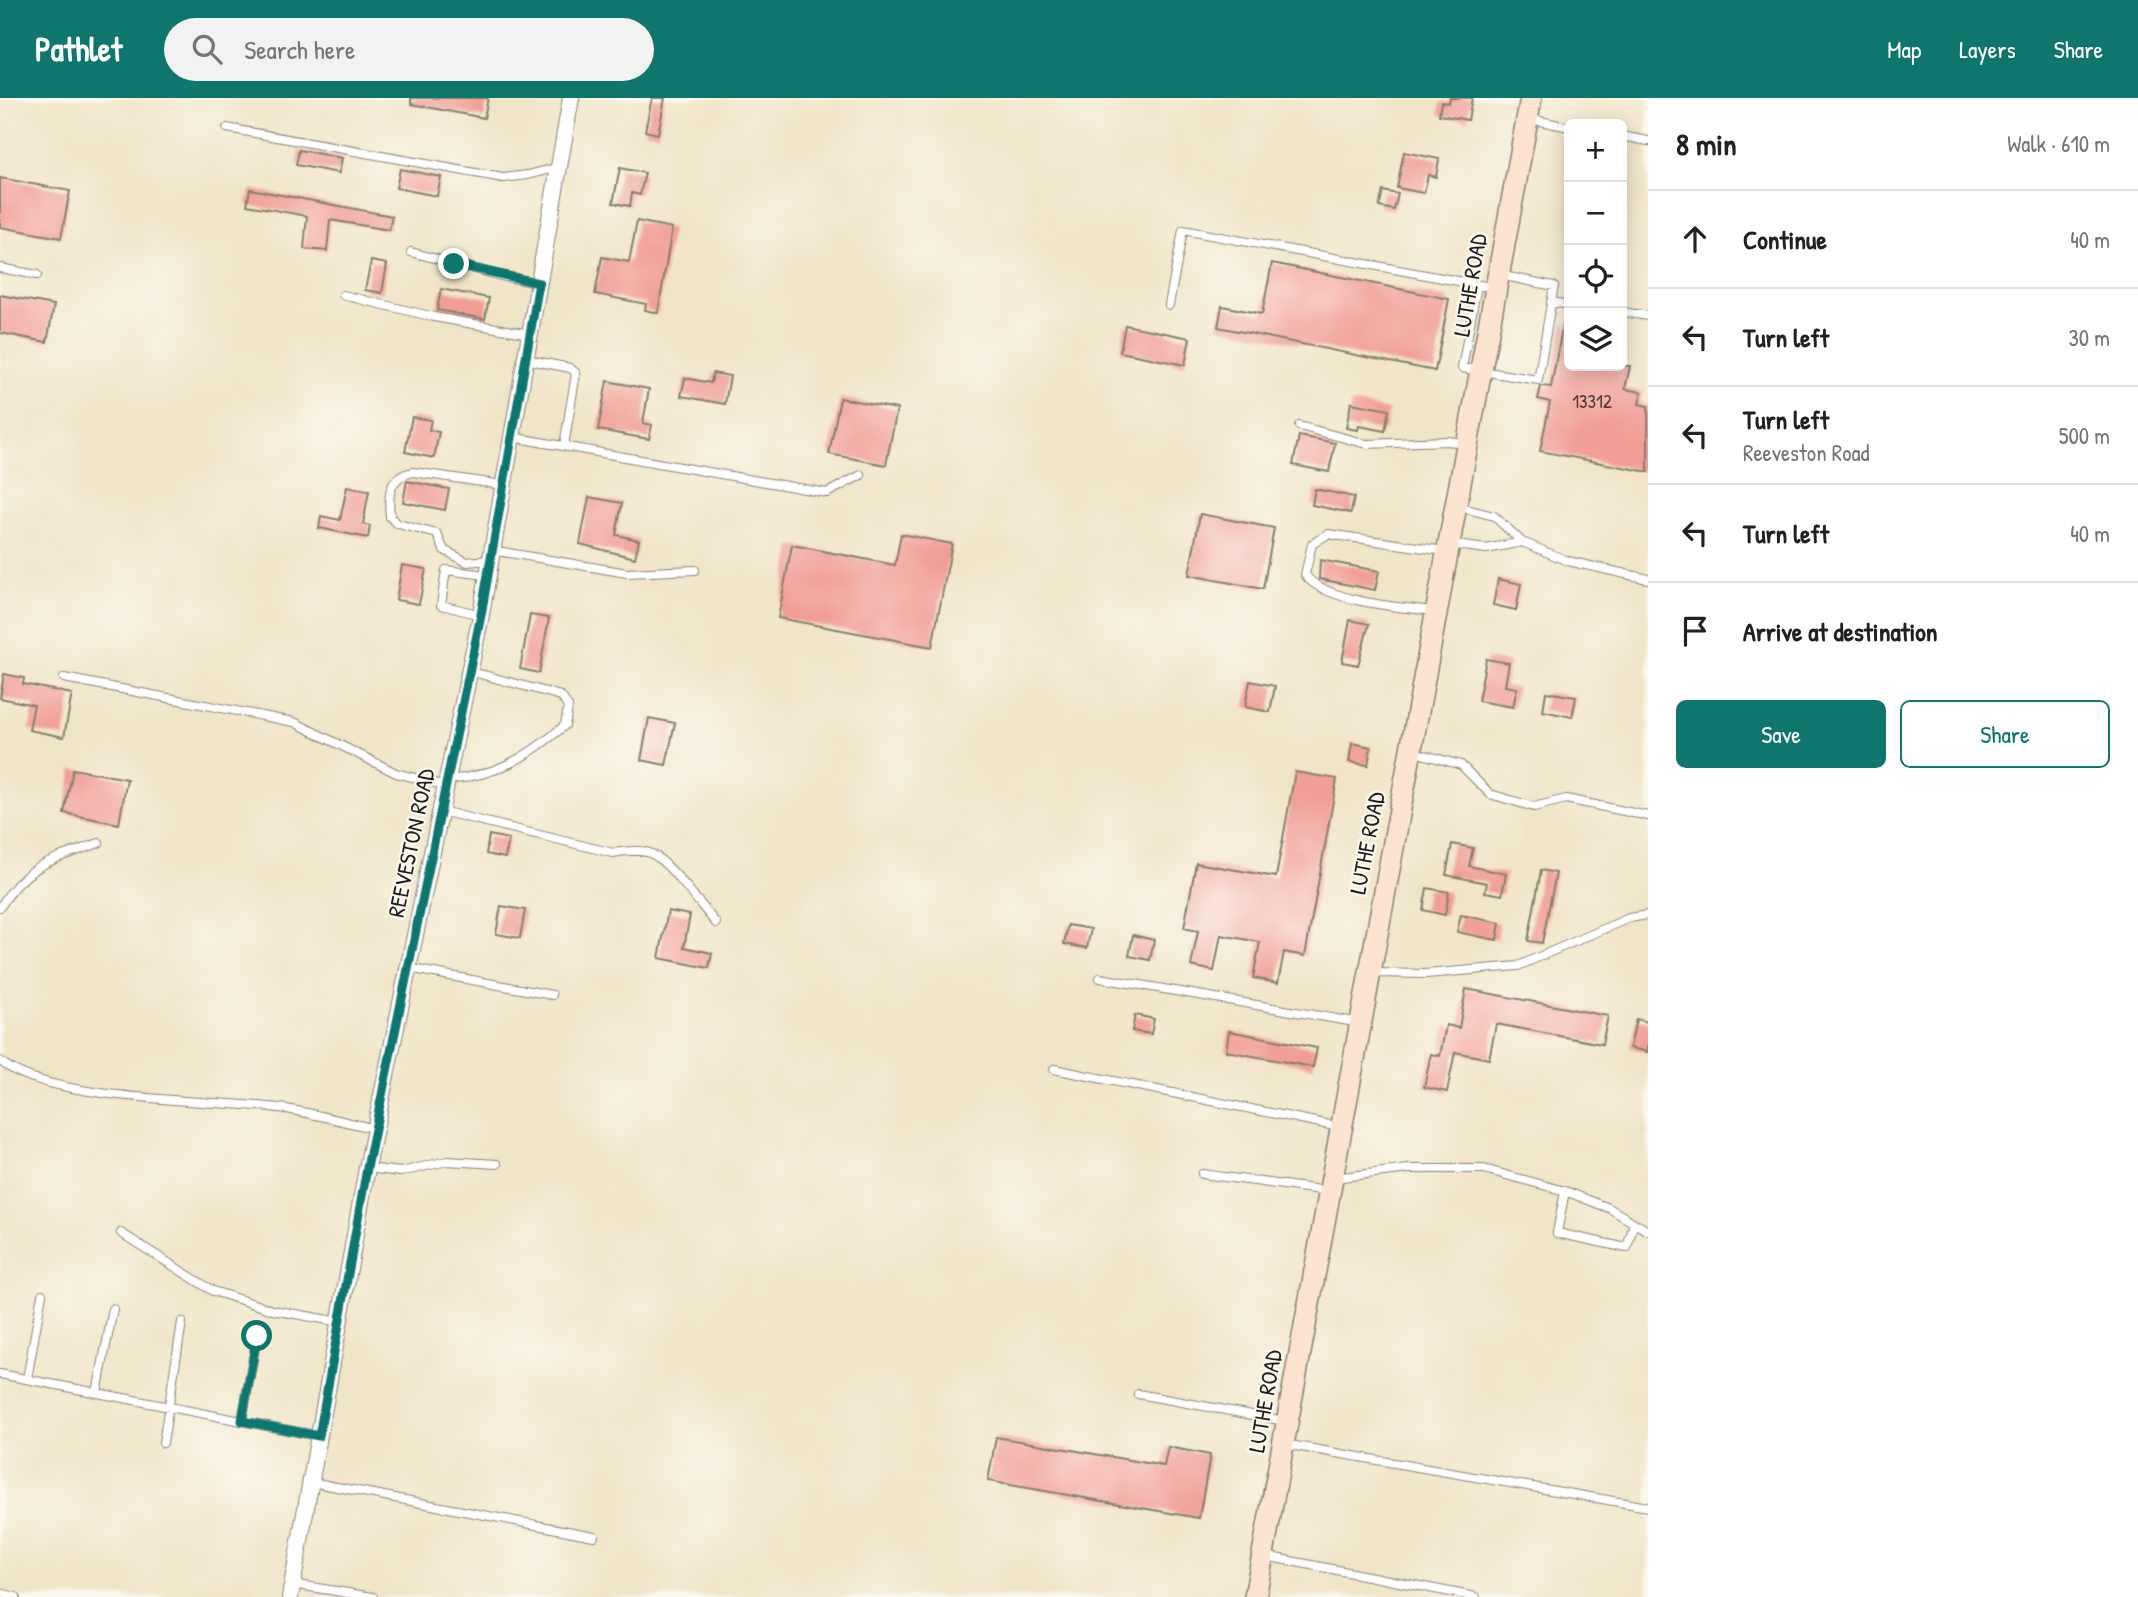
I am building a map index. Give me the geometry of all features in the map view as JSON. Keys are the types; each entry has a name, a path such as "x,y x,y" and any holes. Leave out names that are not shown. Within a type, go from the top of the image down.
{"street":[{"name":"REEVESTON ROAD","path":"291,1590 367,1168 481,615 571,98"},
{"name":"LUTHE ROAD","path":"1255,1597 1456,506 1480,371 1490,283 1529,108"}],"lane":[{"path":"1529,108 1564,125"},
{"path":"227,128 503,178 528,176 559,167"},
{"path":"1627,137 1648,141"},
{"path":"1169,305 1183,230 1490,283 1554,286 1538,380 1480,371"},
{"path":"411,252 539,283"},
{"path":"0,268 37,275"},
{"path":"343,295 435,317 530,334"},
{"path":"1551,302 1564,304"},
{"path":"1627,313 1648,316"},
{"path":"526,359 570,368 576,373 564,446"},
{"path":"1299,426 1367,444 1435,441 1467,443"},
{"path":"512,437 827,493 861,475"},
{"path":"503,485 413,472 400,475 393,482 388,499 390,517 398,524 437,534 444,550 467,562 627,573 695,570"},
{"path":"1456,506 1494,516 1521,542 1569,561 1648,579"},
{"path":"1437,611 1334,594 1312,585 1305,575 1312,544 1328,534 1418,549 1486,549 1521,542"},
{"path":"481,615 441,605 446,570 489,562"},
{"path":"64,678 294,722 396,773 447,783 489,775 540,746 565,725 568,707 561,696 469,671"},
{"path":"1411,751 1461,765 1490,794 1534,807 1566,799 1648,816"},
{"path":"441,811 613,853 632,850 652,854 666,863 716,923"},
{"path":"0,907 17,881 45,863 99,843"},
{"path":"1369,973 1426,974 1518,966 1629,918 1648,915"},
{"path":"408,968 552,995"},
{"path":"1100,978 1360,1023"},
{"path":"0,1060 39,1080 188,1102 286,1109 375,1129"},
{"path":"1054,1069 1340,1127"},
{"path":"367,1168 401,1172 447,1161 497,1164"},
{"path":"1202,1174 1329,1185 1409,1169 1483,1169 1565,1191 1609,1208 1648,1231"},
{"path":"1565,1191 1557,1233 1627,1248 1634,1223"},
{"path":"121,1233 213,1291 272,1310 340,1322"},
{"path":"27,1380 43,1294"},
{"path":"97,1393 113,1309"},
{"path":"163,1443 182,1322"},
{"path":"242,1421 257,1336"},
{"path":"0,1374 319,1436"},
{"path":"1138,1394 1288,1421"},
{"path":"1284,1444 1648,1507"},
{"path":"311,1482 594,1536"},
{"path":"1262,1556 1476,1597"},
{"path":"291,1590 373,1597"},
{"path":"0,1593 16,1597"}],"building":[{"path":"411,98 488,98 484,118 411,104"},
{"path":"652,98 665,98 658,134 645,131"},
{"path":"1450,98 1472,98 1468,120 1439,115 1441,102 1449,103"},
{"path":"299,150 342,158 339,173 296,165"},
{"path":"1404,152 1439,159 1436,177 1428,175 1424,193 1397,188"},
{"path":"620,168 645,173 640,195 632,193 630,206 613,203"},
{"path":"400,169 441,177 437,196 396,188"},
{"path":"0,178 70,191 61,238 0,227"},
{"path":"250,189 392,216 389,230 330,220 327,251 304,249 307,216 247,205"},
{"path":"1383,191 1398,194 1394,210 1379,207"},
{"path":"637,221 672,228 658,313 645,310 646,304 595,294 602,257 629,262"},
{"path":"371,261 387,264 382,293 365,290"},
{"path":"1272,263 1449,299 1435,371 1218,327 1222,306 1262,314"},
{"path":"441,289 489,298 485,319 437,310"},
{"path":"0,295 54,305 47,342 0,333"},
{"path":"1563,324 1564,371 1627,371 1627,366 1630,366 1625,389 1642,392 1639,404 1648,406 1648,472 1540,451 1550,402 1538,399 1541,386 1551,387"},
{"path":"1125,325 1190,338 1185,365 1120,352"},
{"path":"713,373 730,376 725,404 681,396 685,378 711,383"},
{"path":"607,381 649,389 643,423 652,425 649,439 598,430"},
{"path":"840,398 897,409 886,465 829,454"},
{"path":"1351,403 1389,410 1385,431 1359,426 1358,430 1346,428"},
{"path":"412,417 431,420 429,430 439,432 434,458 405,452"},
{"path":"1299,436 1335,443 1329,472 1293,465"},
{"path":"407,481 449,489 445,510 403,502"},
{"path":"347,487 369,491 363,524 370,526 368,538 319,528 321,516 340,520"},
{"path":"1315,489 1354,497 1351,513 1312,505"},
{"path":"589,497 622,503 616,535 639,540 635,558 580,544"},
{"path":"1200,514 1274,528 1263,589 1189,575"},
{"path":"901,534 952,544 932,647 778,618 792,545 895,565"},
{"path":"1320,560 1379,571 1375,590 1319,579"},
{"path":"402,565 426,569 419,604 396,600"},
{"path":"1498,579 1521,584 1516,610 1493,605"},
{"path":"530,615 549,618 539,673 520,669"},
{"path":"1350,620 1369,624 1358,665 1342,662"},
{"path":"1486,659 1509,663 1505,686 1517,688 1513,707 1478,701"},
{"path":"4,674 24,678 23,684 72,694 64,737 29,730 34,705 0,698"},
{"path":"1250,681 1275,686 1270,712 1245,707"},
{"path":"1546,692 1576,697 1572,717 1543,711"},
{"path":"649,718 675,723 666,765 641,760"},
{"path":"1352,743 1371,747 1368,765 1349,762"},
{"path":"73,769 127,779 119,824 64,813"},
{"path":"1295,772 1337,779 1305,956 1284,952 1278,983 1253,978 1260,942 1221,935 1214,971 1191,966 1198,931 1184,928 1196,863 1276,877"},
{"path":"489,835 509,839 505,858 486,854"},
{"path":"1452,844 1473,848 1469,866 1506,874 1502,895 1485,892 1487,883 1446,875"},
{"path":"1541,870 1556,873 1542,943 1528,941"},
{"path":"1427,888 1449,892 1445,915 1423,910"},
{"path":"501,906 525,910 520,938 496,934"},
{"path":"668,911 690,915 684,947 712,953 709,968 659,958"},
{"path":"1461,915 1500,923 1497,940 1457,932"},
{"path":"1068,925 1091,929 1087,948 1064,944"},
{"path":"1133,935 1154,940 1150,960 1129,956"},
{"path":"1466,989 1608,1016 1602,1044 1496,1024 1489,1059 1455,1052 1447,1092 1424,1087 1431,1054 1440,1056 1446,1025 1459,1028"},
{"path":"1135,1015 1154,1019 1151,1034 1132,1031"},
{"path":"1636,1019 1648,1022 1648,1052 1630,1048"},
{"path":"1229,1031 1317,1048 1313,1067 1226,1051"},
{"path":"996,1437 1164,1466 1168,1447 1210,1455 1199,1518 988,1481"}],"route":[{"path":"257,1336 242,1421 319,1436 367,1168 481,615 539,283 454,264"}]}
